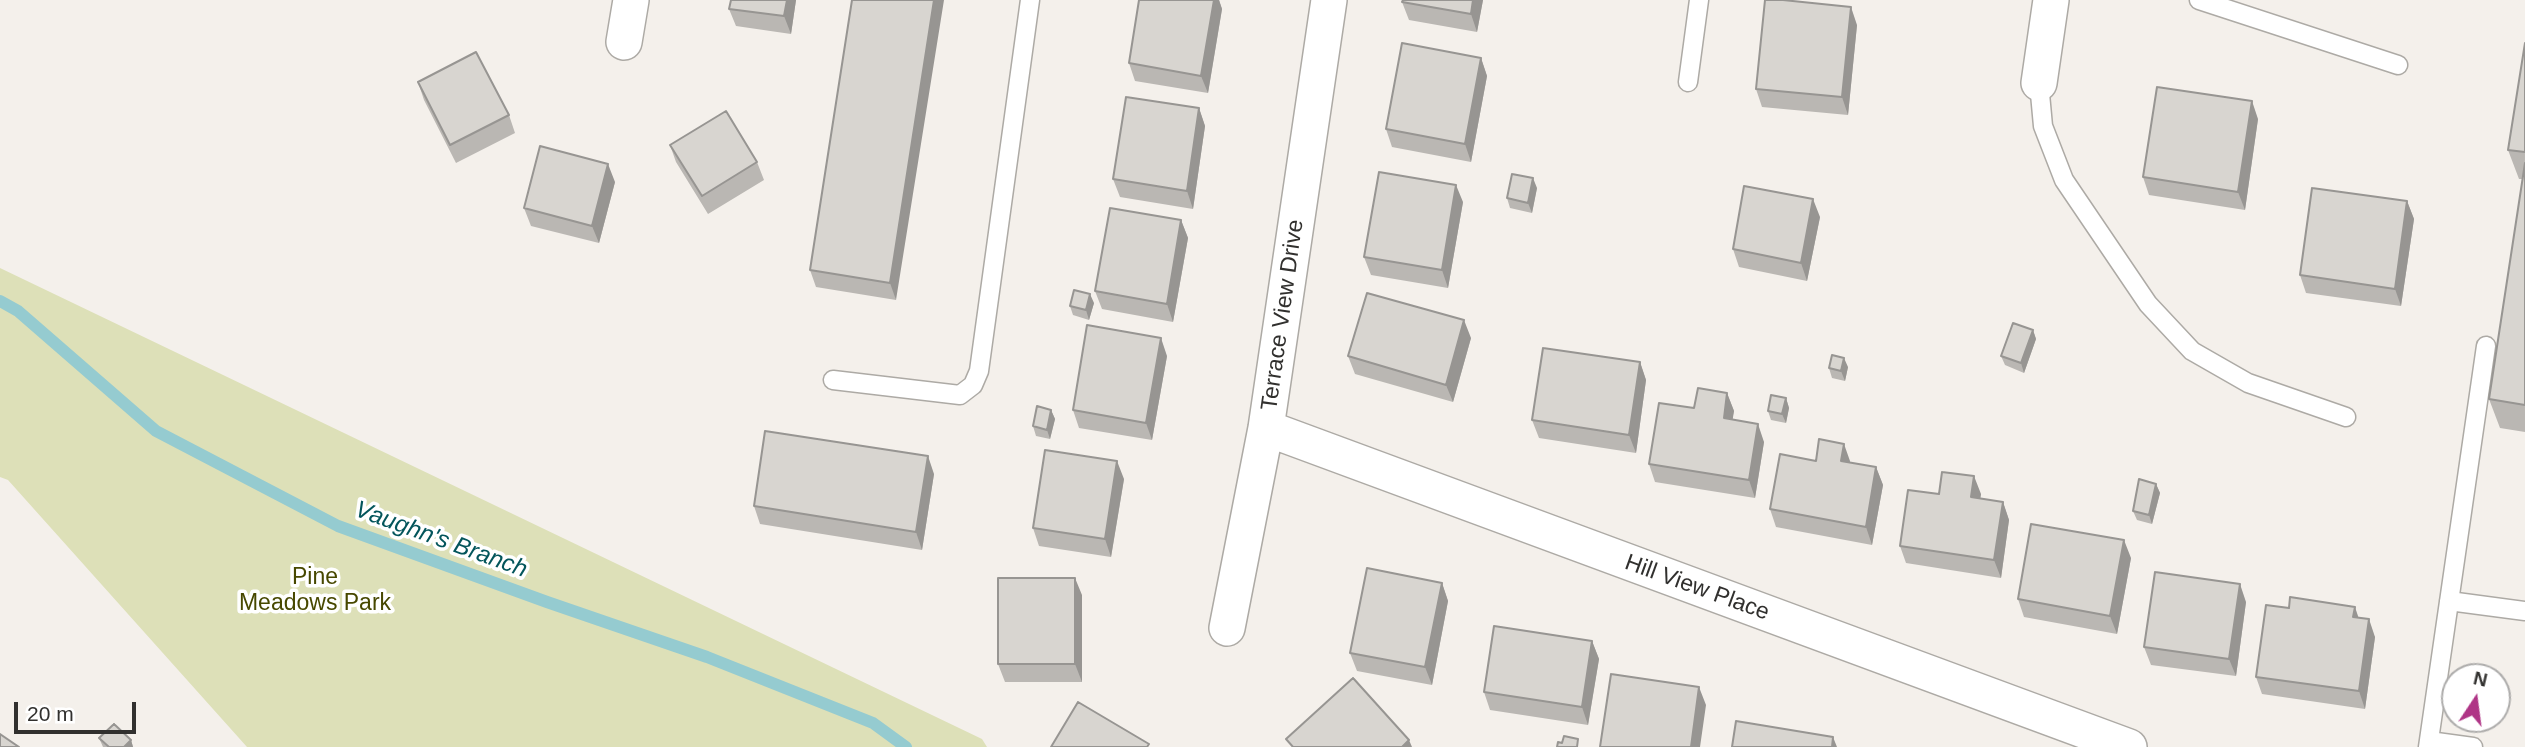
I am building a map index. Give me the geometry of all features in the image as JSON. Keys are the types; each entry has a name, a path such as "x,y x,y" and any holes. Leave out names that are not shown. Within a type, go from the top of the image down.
{"street":[{"path":"624,42 631,0"},
{"name":"Terrace View Drive","path":"1227,628 1266,428 1329,0"},
{"path":"2039,83 2051,0"},
{"name":"Hill View Place","path":"1266,428 2129,747"}],"lane":[{"path":"833,380 960,395 973,385 979,371 1030,0"},
{"path":"1688,82 1699,0"},
{"path":"2199,0 2398,65"},
{"path":"2039,83 2043,126 2064,180 2148,304 2192,351 2248,383 2346,417"},
{"path":"2473,747 2429,744 2486,346"},
{"path":"2449,601 2525,611"}],"green space":[{"name":"Pine Meadows Park","path":"0,268 982,739 987,747 247,747 8,480 0,477"}],"building":[{"path":"731,0 787,0 784,16 729,9"},
{"path":"852,0 934,0 890,283 810,270"},
{"path":"1139,0 1214,0 1201,76 1129,63"},
{"path":"1473,0 1471,14 1402,2"},
{"path":"1765,0 1851,7 1842,97 1756,89"},
{"path":"1402,43 1481,58 1465,144 1386,129"},
{"path":"2525,43 2525,152 2508,150"},
{"path":"476,52 509,115 450,145 418,82"},
{"path":"2157,87 2252,101 2238,192 2143,177"},
{"path":"1126,97 1199,108 1187,191 1113,179"},
{"path":"726,111 757,162 702,196 670,145"},
{"path":"540,146 608,164 592,226 524,208"},
{"path":"2525,163 2525,405 2489,399"},
{"path":"1379,172 1456,185 1442,270 1364,257"},
{"path":"1512,174 1533,178 1528,203 1507,198"},
{"path":"1744,186 1813,199 1801,263 1733,249"},
{"path":"2312,188 2407,201 2395,289 2300,275"},
{"path":"1110,208 1181,220 1167,304 1095,291"},
{"path":"1074,290 1090,294 1086,310 1070,306"},
{"path":"1367,293 1464,320 1446,385 1348,356"},
{"path":"2013,323 2033,330 2021,363 2001,356"},
{"path":"1087,325 1161,338 1146,423 1073,410"},
{"path":"1543,348 1640,362 1629,435 1532,420"},
{"path":"1832,355 1844,358 1841,371 1829,368"},
{"path":"1698,388 1727,393 1724,418 1758,424 1749,480 1649,464 1659,403 1694,408"},
{"path":"1771,395 1786,398 1782,414 1768,411"},
{"path":"1037,406 1051,410 1047,430 1033,426"},
{"path":"765,431 928,456 916,532 754,506"},
{"path":"1819,439 1844,444 1841,461 1876,467 1866,527 1770,509 1780,454 1816,461"},
{"path":"1045,450 1117,461 1105,539 1033,528"},
{"path":"1942,472 1974,476 1971,497 2003,502 1994,560 1900,546 1908,490 1939,494"},
{"path":"2139,479 2156,484 2149,515 2133,511"},
{"path":"2031,524 2124,540 2110,616 2018,599"},
{"path":"1367,568 1442,583 1425,667 1350,653"},
{"path":"2155,572 2240,584 2229,659 2144,647"},
{"path":"998,578 1075,578 1075,664 998,664"},
{"path":"2290,597 2355,607 2353,617 2369,619 2359,691 2256,677 2266,605 2289,608"},
{"path":"1494,626 1592,641 1582,707 1484,692"},
{"path":"1611,674 1699,687 1691,747 1600,747"},
{"path":"1353,678 1409,740 1402,747 1293,747 1286,739"},
{"path":"1078,702 1149,744 1147,747 1051,747"},
{"path":"1736,721 1833,737 1832,747 1732,747"},
{"path":"114,724 131,740 124,747 109,747 99,738"},
{"path":"0,734 19,747 0,747"},
{"path":"1564,736 1578,739 1577,747 1557,747"}],"waterway":[{"name":"Vaughn's Branch","path":"0,301 18,311 156,431 338,526 707,657 873,723 906,747"}]}
